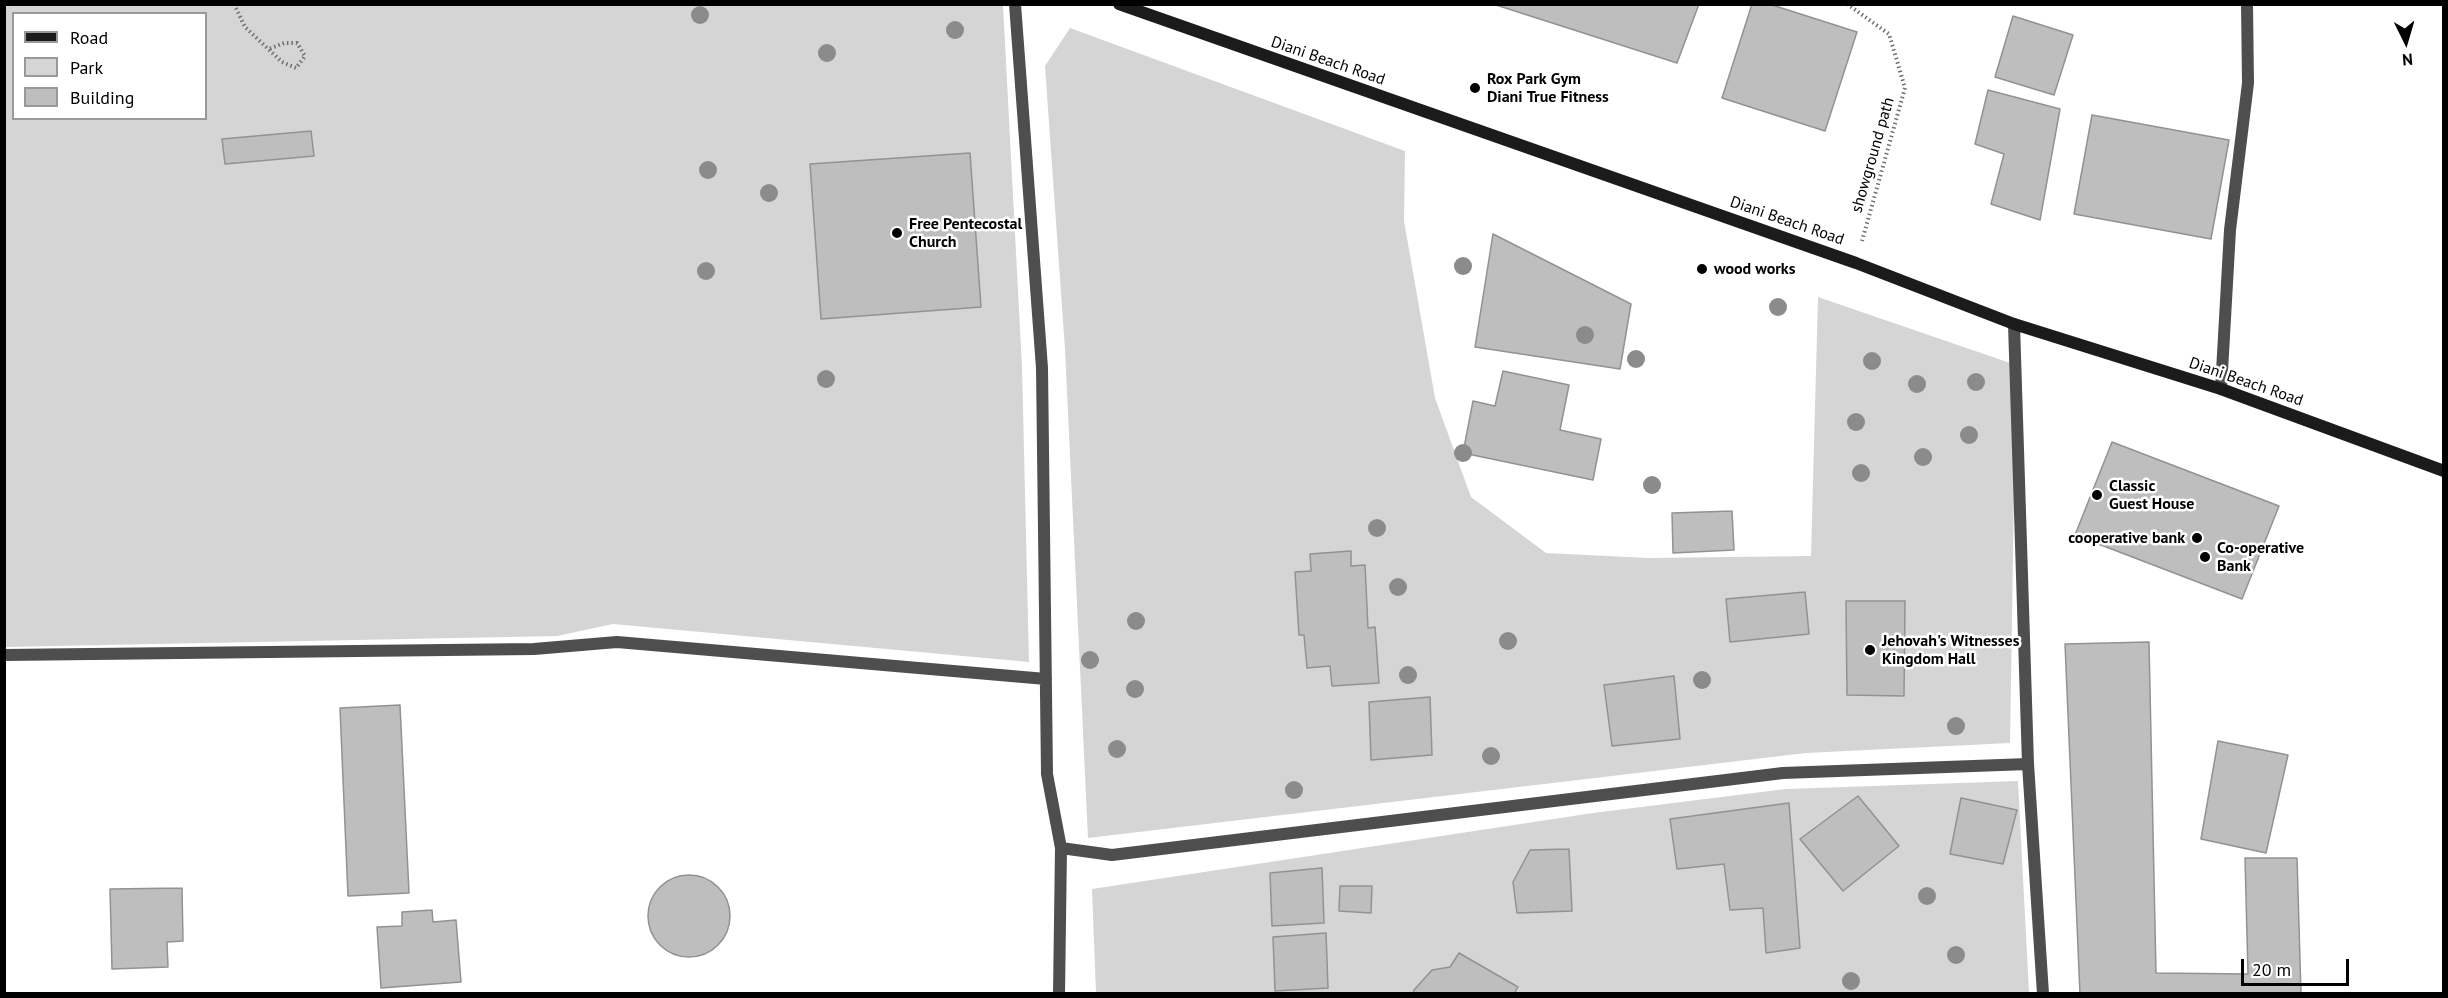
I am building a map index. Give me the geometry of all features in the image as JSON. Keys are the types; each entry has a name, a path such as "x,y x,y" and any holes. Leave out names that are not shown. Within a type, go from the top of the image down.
{"main road":[{"name":"Diani Beach Road","path":"1119,4 1856,263 2014,324 2221,389 2444,471"}],"street":[{"path":"1015,4 1042,368 1047,774 1061,848 1059,993"},
{"path":"2221,389 2230,230 2248,83 2247,4"},
{"path":"2014,324 2028,764 2043,993"},
{"path":"4,655 534,650 617,642 1046,679"},
{"path":"1061,848 1112,855 1782,773 2028,764"}],"path":[{"path":"234,4 245,27 282,62 296,68 305,56 297,43 284,43 269,49"},
{"name":"showground path","path":"1847,4 1889,34 1905,88 1856,263"}],"green space":[{"path":"4,5 1003,5 1022,367 1029,662 613,624 557,636 5,647"},
{"path":"1070,28 1405,151 1404,221 1435,398 1471,497 1546,553 1648,558 1811,556 1818,297 2016,365 2010,743 1806,753 1088,838 1065,349 1045,66"},
{"path":"2018,781 2029,993 1096,993 1092,889 1593,813 1786,789"}],"building":[{"path":"1493,4 1699,4 1677,63"},
{"path":"1752,4 1769,4 1857,32 1825,131 1722,98"},
{"path":"2013,16 2073,35 2054,95 1995,77"},
{"path":"1988,90 2060,109 2040,220 1991,204 2004,154 1975,144"},
{"path":"2092,115 2229,140 2211,239 2074,214"},
{"path":"311,131 314,156 225,164 222,139"},
{"path":"970,153 981,307 821,319 810,164"},
{"path":"1493,234 1631,304 1620,369 1475,347"},
{"path":"1503,371 1569,385 1560,430 1601,439 1593,480 1463,453 1473,401 1495,406"},
{"path":"2112,442 2279,506 2242,599 2075,535"},
{"path":"1732,511 1734,550 1673,553 1672,513"},
{"path":"1351,551 1351,566 1365,565 1368,628 1375,627 1379,683 1332,686 1330,666 1307,668 1304,635 1299,635 1295,572 1311,571 1310,554"},
{"path":"1805,592 1809,634 1730,642 1726,599"},
{"path":"1846,601 1905,601 1904,696 1847,695"},
{"path":"2149,642 2156,973 2248,974 2245,858 2297,858 2301,994 2080,994 2065,644"},
{"path":"1674,676 1680,739 1612,746 1604,685"},
{"path":"1430,697 1432,755 1371,760 1369,702"},
{"path":"400,705 409,893 348,896 340,708"},
{"path":"2218,741 2288,755 2266,853 2201,839"},
{"path":"1858,796 1899,846 1843,891 1800,839"},
{"path":"1961,798 2017,810 2003,864 1950,854"},
{"path":"1789,803 1800,948 1766,953 1763,908 1730,910 1724,864 1677,869 1670,819"},
{"path":"1569,849 1572,911 1517,913 1513,882 1530,850"},
{"path":"1322,868 1324,923 1272,926 1270,873"},
{"path":"689,875 705,878 718,887 727,900 730,916 727,932 718,945 705,954 689,957 673,954 660,945 651,932 648,916 651,900 660,887 673,878"},
{"path":"1340,886 1372,886 1371,913 1339,911"},
{"path":"182,888 183,941 167,942 168,967 112,969 110,889"},
{"path":"432,910 433,922 456,920 461,982 381,988 377,927 402,926 402,912"},
{"path":"1326,933 1328,988 1275,991 1273,937"},
{"path":"1459,953 1518,987 1514,994 1413,994 1432,970 1450,967"}],"place":[{"name":"Rox Park Gym Diani True Fitness","path":"1475,88"},
{"name":"Free Pentecostal Church","path":"897,233"},
{"name":"wood works","path":"1702,269"},
{"name":"Classic Guest House","path":"2097,495"},
{"name":"cooperative bank","path":"2197,538"},
{"name":"Co-operative Bank","path":"2205,557"},
{"name":"Jehovah's Witnesses Kingdom Hall","path":"1870,650"}]}
